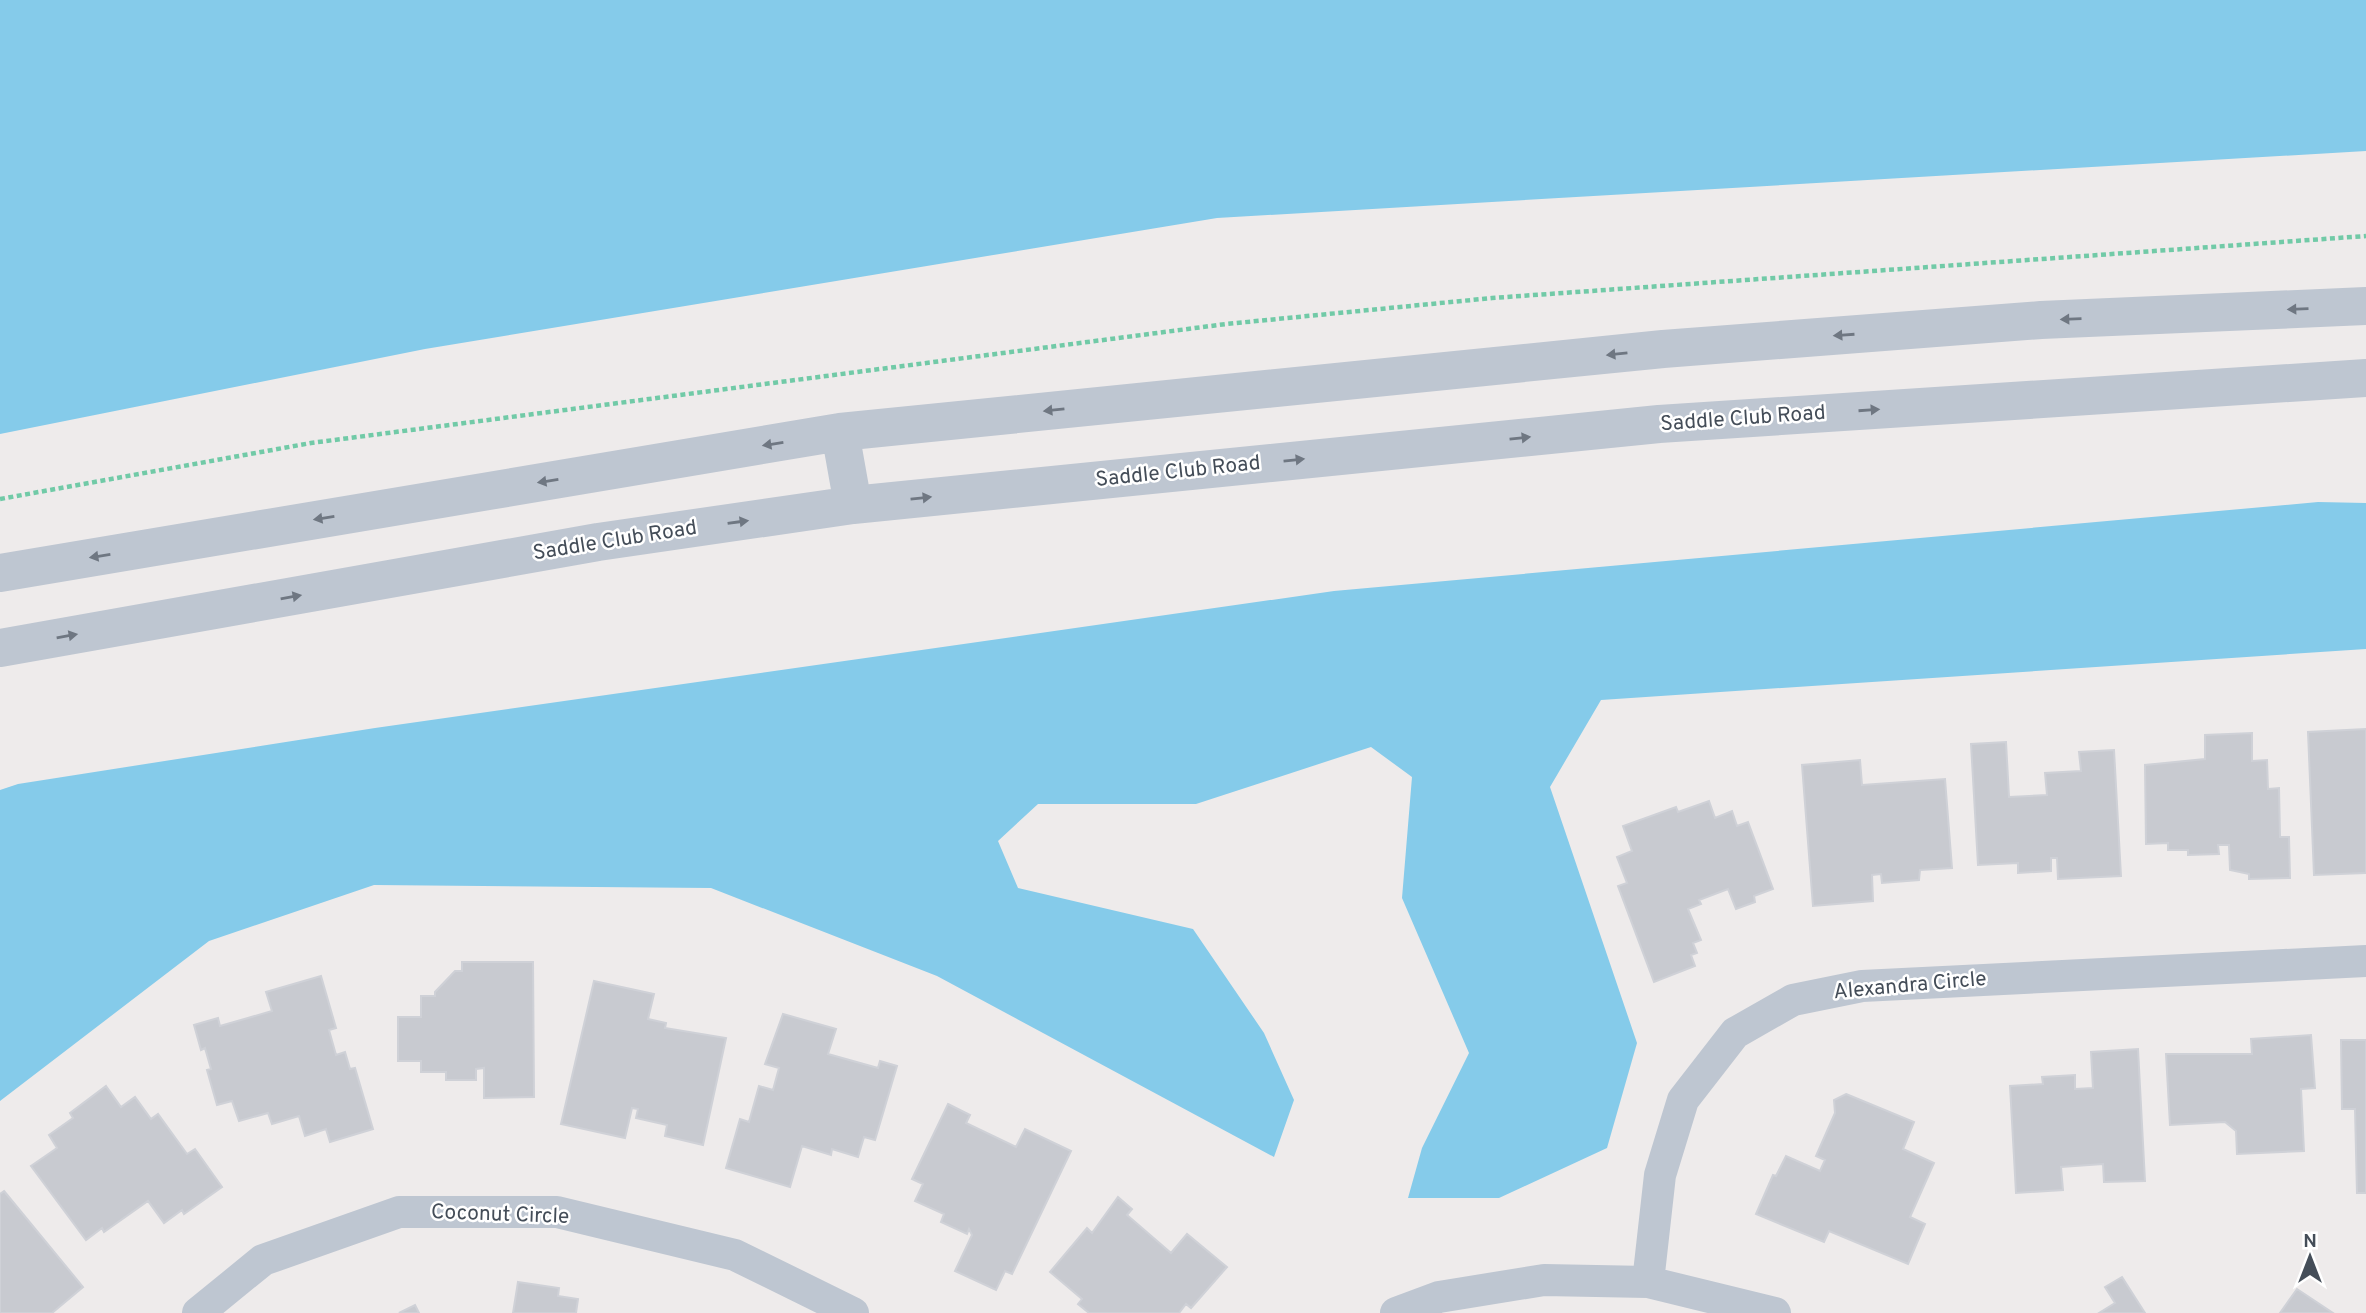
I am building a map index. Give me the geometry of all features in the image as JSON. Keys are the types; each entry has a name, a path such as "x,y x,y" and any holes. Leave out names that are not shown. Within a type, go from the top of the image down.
{"street":[{"path":"0,573 840,432 1663,349 2041,320 2366,306"},
{"name":"Saddle Club Road","path":"0,648 598,542 853,505 1659,424 2366,378"},
{"path":"840,432 853,505"},
{"name":"Alexandra Circle","path":"1648,1282 1660,1175 1684,1100 1735,1033 1793,999 1862,986 2366,961"},
{"name":"Coconut Circle","path":"198,1313 263,1260 399,1212 557,1212 734,1255 853,1313"},
{"path":"1396,1313 1439,1297 1544,1280 1648,1282 1775,1313"}],"path":[{"path":"0,499 325,442 1226,324 1492,298 2366,236"}],"water":[{"path":"0,0 2366,0 2366,151 1217,218 425,349 0,434"},
{"path":"2318,502 2366,503 2366,649 1601,700 1550,787 1637,1043 1607,1148 1499,1198 1408,1198 1422,1148 1469,1053 1402,898 1412,777 1371,747 1196,804 1038,804 998,841 1018,888 1193,929 1264,1033 1294,1100 1274,1157 937,976 711,888 374,885 209,941 0,1101 0,790 18,784 375,728 1334,591"}],"building":[{"path":"2366,729 2366,873 2314,875 2308,732"},
{"path":"2252,733 2252,761 2267,760 2268,789 2279,788 2280,837 2289,837 2290,878 2249,879 2249,874 2230,870 2229,845 2218,845 2219,854 2188,855 2188,850 2168,850 2168,843 2146,844 2145,765 2205,759 2205,735"},
{"path":"2006,742 2009,797 2047,795 2045,773 2081,771 2079,752 2114,750 2121,876 2058,879 2057,858 2051,858 2051,871 2018,873 2018,863 1978,865 1971,744"},
{"path":"1860,760 1862,785 1945,779 1952,868 1920,870 1919,880 1882,883 1881,874 1872,875 1873,901 1813,906 1802,765"},
{"path":"1709,801 1715,818 1732,811 1737,826 1748,822 1773,889 1754,896 1755,902 1736,909 1728,889 1699,900 1701,904 1688,909 1701,940 1693,943 1697,953 1691,955 1695,966 1654,982 1618,886 1627,883 1617,857 1632,851 1623,826 1676,807 1678,812"},
{"path":"462,962 533,962 534,1097 484,1098 484,1068 476,1069 476,1080 446,1080 446,1072 421,1072 421,1061 398,1061 398,1017 421,1017 421,996 435,996 435,992 455,971 462,971"},
{"path":"321,976 336,1028 329,1030 336,1055 345,1052 350,1069 355,1068 373,1129 330,1142 326,1129 305,1136 299,1116 272,1124 268,1113 239,1121 232,1101 217,1105 207,1070 211,1069 205,1048 201,1050 194,1025 218,1018 220,1026 272,1011 266,992"},
{"path":"594,981 654,994 648,1019 666,1023 665,1028 726,1038 703,1145 665,1136 667,1125 636,1118 638,1109 632,1108 625,1138 561,1124"},
{"path":"783,1014 836,1029 828,1054 878,1068 880,1061 897,1066 875,1140 864,1137 858,1157 832,1149 831,1155 802,1146 790,1187 726,1168 740,1119 749,1122 759,1086 773,1090 779,1068 765,1064"},
{"path":"2311,1035 2315,1088 2301,1089 2304,1151 2237,1154 2236,1131 2225,1122 2170,1125 2166,1054 2252,1054 2251,1039"},
{"path":"2341,1040 2366,1040 2366,1193 2357,1193 2355,1109 2342,1109"},
{"path":"2138,1049 2145,1181 2104,1182 2103,1164 2061,1167 2063,1190 2016,1193 2010,1086 2043,1084 2042,1077 2075,1075 2075,1089 2093,1088 2091,1052"},
{"path":"106,1086 121,1107 135,1097 151,1119 158,1114 187,1154 195,1149 222,1187 184,1214 182,1210 164,1223 148,1201 104,1232 102,1228 86,1240 31,1166 57,1148 49,1135 73,1118 70,1113"},
{"path":"1846,1094 1914,1122 1903,1149 1934,1163 1910,1217 1925,1224 1908,1264 1829,1231 1824,1242 1756,1214 1773,1175 1776,1176 1786,1156 1820,1171 1825,1160 1816,1156 1835,1113 1834,1100"},
{"path":"948,1104 970,1115 966,1123 1016,1147 1025,1129 1071,1151 1012,1274 1005,1271 996,1290 955,1271 972,1235 969,1229 967,1234 941,1222 944,1214 915,1201 923,1184 912,1179"},
{"path":"4,1191 83,1287 52,1313 0,1313 0,1194"},
{"path":"1118,1197 1132,1209 1127,1215 1171,1253 1187,1234 1227,1267 1191,1308 1186,1304 1179,1313 1089,1313 1078,1304 1082,1299 1050,1272 1087,1228 1092,1233"},
{"path":"2122,1277 2145,1313 2099,1313 2115,1303 2105,1287"},
{"path":"518,1282 559,1288 558,1296 578,1299 576,1313 513,1313"},
{"path":"2297,1289 2333,1313 2280,1313"},
{"path":"415,1305 419,1313 399,1313"}]}
